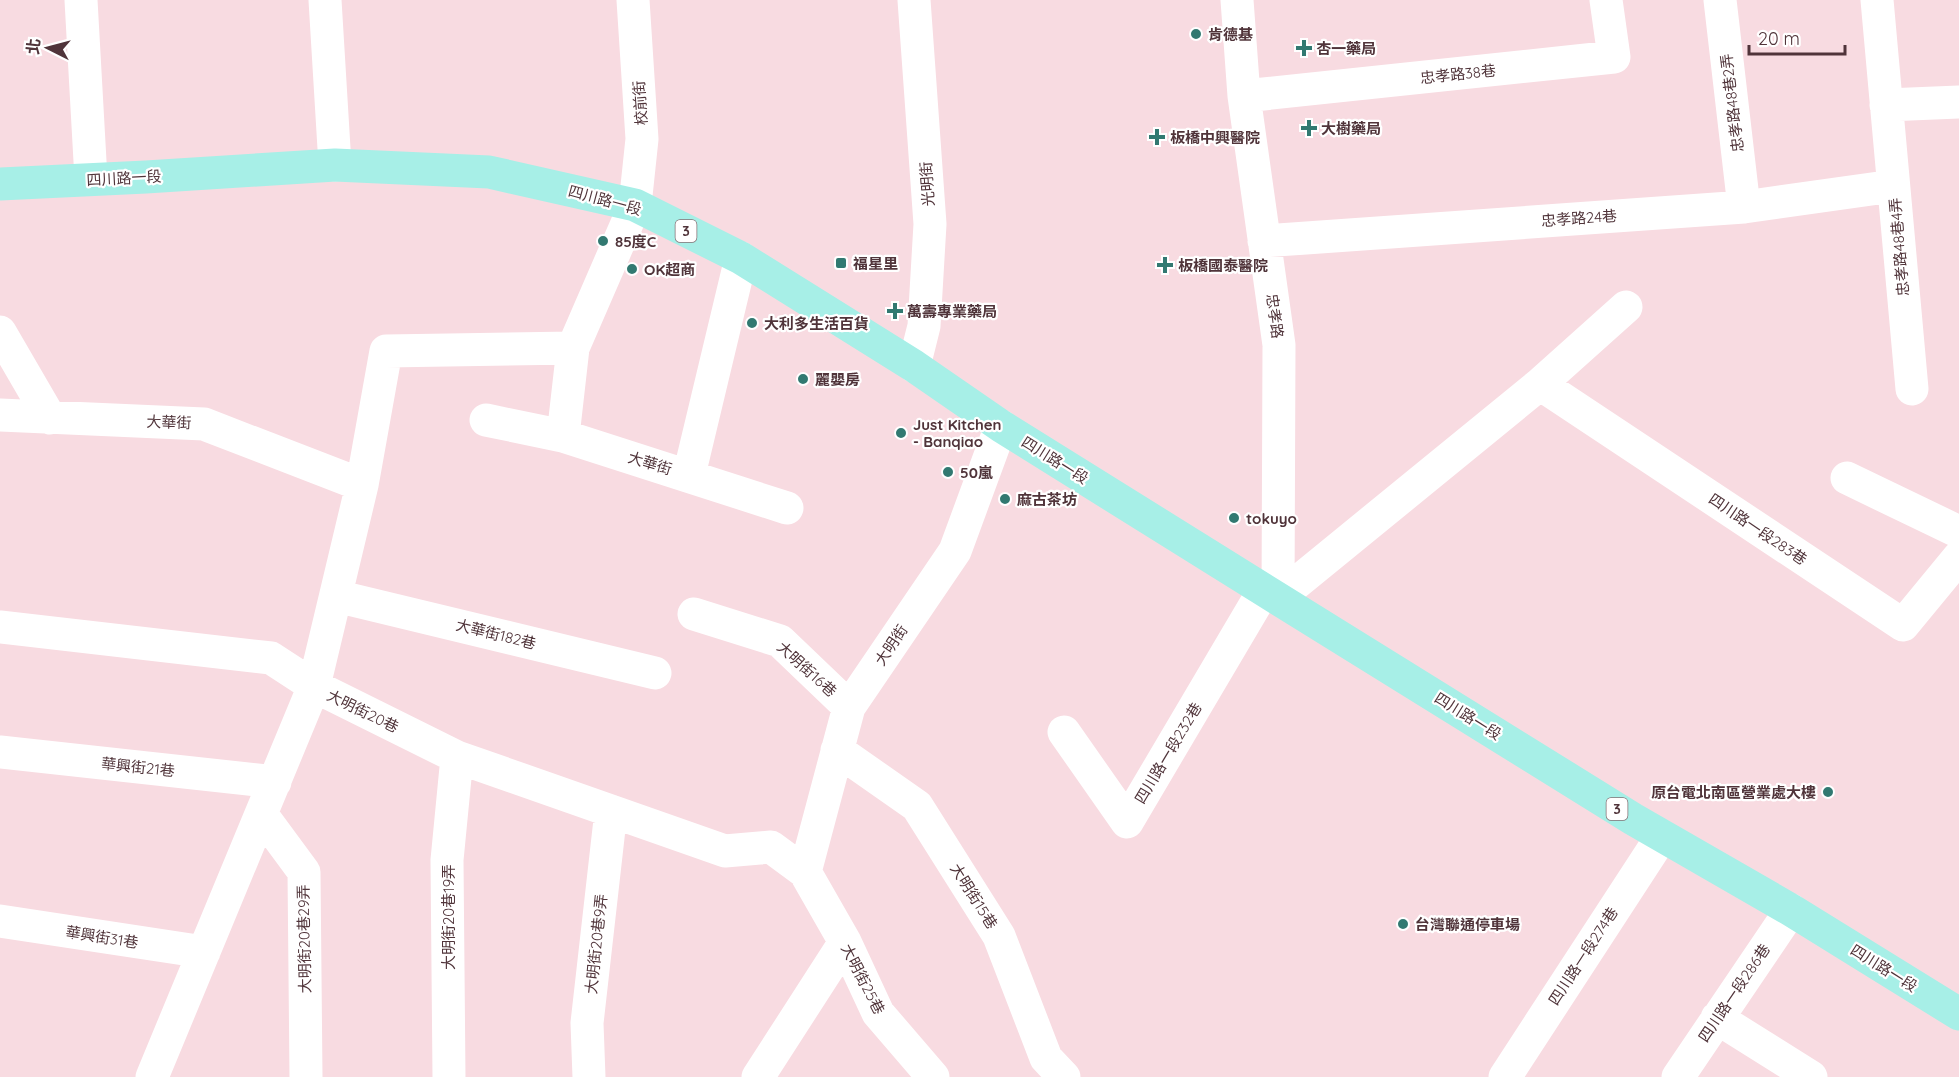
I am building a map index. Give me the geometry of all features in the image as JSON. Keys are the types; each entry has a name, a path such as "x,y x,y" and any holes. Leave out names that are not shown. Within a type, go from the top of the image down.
{"main road":[{"name":"四川路一段","path":"0,184 335,165 489,172 635,205 741,258 914,366 1001,426 1271,594 1662,836 1791,910 1959,1012"}],"street":[{"path":"81,0 91,179"},
{"path":"325,0 335,165"},
{"name":"校前街","path":"633,0 642,139 635,205"},
{"name":"光明街","path":"914,0 930,224 924,326 914,366"},
{"name":"忠孝路","path":"1237,0 1244,96 1279,345 1271,594"},
{"name":"忠孝路38巷","path":"1244,96 1614,57 1606,0"},
{"name":"忠孝路48巷2弄","path":"1720,0 1744,207"},
{"name":"忠孝路48巷4弄","path":"1877,0 1912,389"},
{"path":"1886,105 1959,102"},
{"name":"忠孝路24巷","path":"1264,241 1744,207 1893,186"},
{"path":"563,436 573,348 635,205"},
{"path":"689,476 741,258"},
{"path":"1271,594 1540,384 1626,307"},
{"path":"0,332 50,418"},
{"path":"0,627 271,658 314,686 362,485 386,351 573,348"},
{"name":"四川路一段283巷","path":"1540,384 1903,626 1959,557"},
{"name":"大華街","path":"0,415 204,423 362,485"},
{"name":"大華街","path":"486,420 563,436 787,508"},
{"name":"大明街","path":"806,872 849,706 955,551 1001,426"},
{"path":"1847,478 1959,532"},
{"name":"四川路一段232巷","path":"1064,732 1127,822 1271,594"},
{"name":"大華街182巷","path":"336,596 656,673"},
{"name":"大明街16巷","path":"694,614 780,641 849,706"},
{"name":"大明街20巷","path":"152,1077 314,686 457,757 725,851 771,847 806,872"},
{"name":"大明街15巷","path":"837,750 917,806 999,936 1046,1058 1064,1077"},
{"name":"華興街21巷","path":"0,752 275,782"},
{"name":"大明街20巷19弄","path":"449,1077 447,860 457,757"},
{"name":"大明街20巷9弄","path":"590,1077 587,1023 611,811"},
{"name":"大明街20巷29弄","path":"262,815 304,872 306,1077"},
{"name":"四川路一段274巷","path":"1505,1077 1662,836"},
{"name":"大明街25巷","path":"806,872 845,942 878,1013 933,1077"},
{"name":"四川路一段286巷","path":"1678,1077 1791,910"},
{"name":"華興街31巷","path":"0,921 204,952"},
{"path":"758,1077 845,942"},
{"path":"1718,1017 1811,1077"}],"place":[{"name":"肯德基","path":"1196,34"},
{"name":"杏一藥局","path":"1304,48"},
{"name":"大樹藥局","path":"1309,128"},
{"name":"板橋中興醫院","path":"1157,137"},
{"name":"85度C","path":"603,241"},
{"name":"福星里","path":"841,263"},
{"name":"板橋國泰醫院","path":"1165,265"},
{"name":"OK超商","path":"632,269"},
{"name":"萬壽專業藥局","path":"895,311"},
{"name":"大利多生活百貨","path":"752,323"},
{"name":"麗嬰房","path":"803,379"},
{"name":"Just Kitchen - Banqiao","path":"901,433"},
{"name":"50嵐","path":"948,472"},
{"name":"麻古茶坊","path":"1005,499"},
{"name":"tokuyo","path":"1234,518"},
{"name":"原台電北南區營業處大樓","path":"1828,792"},
{"name":"台灣聯通停車場","path":"1403,924"}]}
